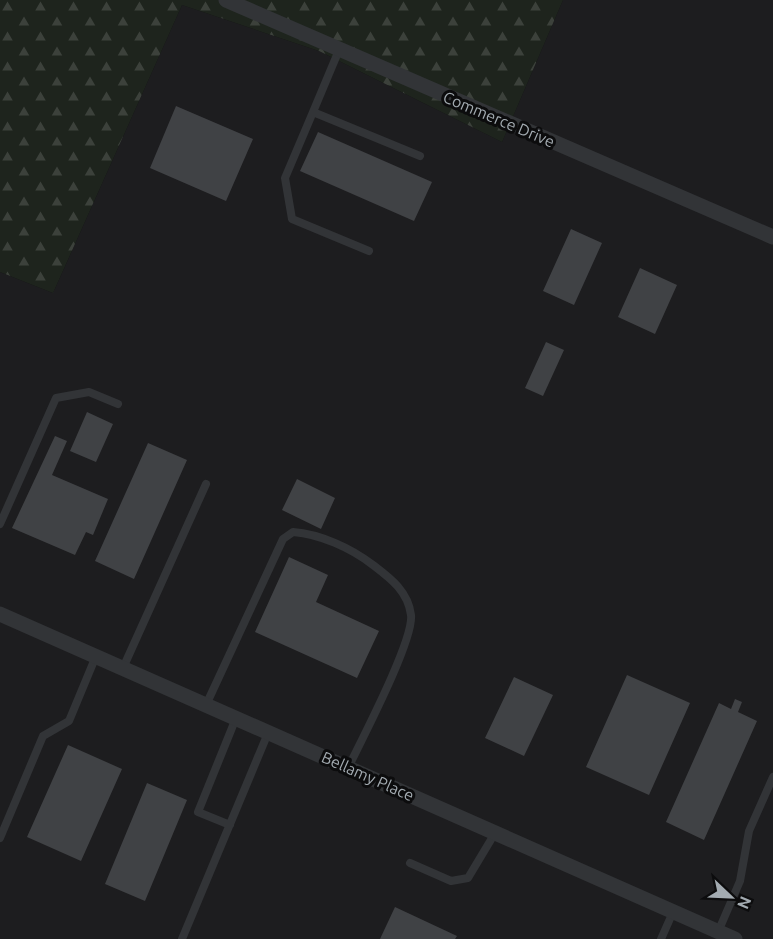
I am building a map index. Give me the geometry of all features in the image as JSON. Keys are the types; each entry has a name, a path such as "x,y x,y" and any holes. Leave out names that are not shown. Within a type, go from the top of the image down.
{"street":[{"name":"Commerce Drive","path":"226,0 773,237"},
{"name":"Bellamy Place","path":"0,614 735,939"}],"lane":[{"path":"339,50 285,178 292,219 369,251"},
{"path":"313,112 420,156"},
{"path":"0,524 56,398 88,392 118,404"},
{"path":"123,668 206,484"},
{"path":"206,705 283,539 293,532 330,541 367,560 398,584 411,615 408,639 348,768"},
{"path":"0,838 43,736 69,721 96,656"},
{"path":"230,825 198,812 236,718"},
{"path":"182,939 268,733"},
{"path":"718,932 740,881 749,831 773,777"},
{"path":"410,863 451,880 468,878 495,833"},
{"path":"661,939 674,912"}],"shaded area":[{"path":"563,0 773,0 773,939 0,939 0,272 53,293 182,5 319,51 502,142"}],"green space":[{"path":"0,0 563,0 502,142 319,51 182,5 53,293 0,272"}],"building":[{"path":"176,106 253,139 226,201 150,168"},
{"path":"318,132 432,182 414,221 300,171"},
{"path":"571,229 602,243 574,305 543,291"},
{"path":"640,268 677,285 655,334 618,317"},
{"path":"546,342 564,350 543,396 525,388"},
{"path":"87,412 113,424 96,462 70,451"},
{"path":"55,436 67,441 52,475 108,499 93,535 86,532 75,555 12,528"},
{"path":"148,443 187,460 134,579 95,561"},
{"path":"297,479 335,498 321,529 282,510"},
{"path":"289,557 328,575 316,602 379,631 357,678 255,632"},
{"path":"627,675 690,703 649,795 586,767"},
{"path":"514,677 553,695 524,756 485,738"},
{"path":"735,699 742,702 738,712 757,721 704,840 666,822 719,703 731,709"},
{"path":"68,745 122,769 81,861 27,837"},
{"path":"147,783 187,800 145,901 105,884"},
{"path":"395,907 457,936 455,939 380,939"}]}
